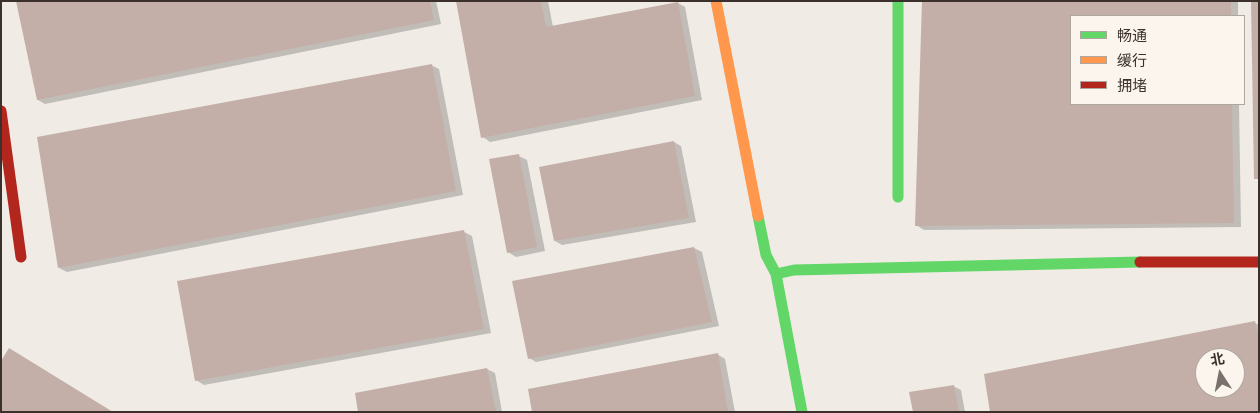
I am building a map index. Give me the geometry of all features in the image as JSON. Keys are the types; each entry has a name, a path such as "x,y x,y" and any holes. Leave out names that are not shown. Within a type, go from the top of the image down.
{"street":[{"path":"716,1 766,255 776,274 802,412"},
{"path":"898,1 898,197"},
{"path":"1,111 21,257"},
{"path":"776,274 794,270 1143,262 1259,262"}],"building":[{"path":"16,1 430,1 434,20 37,100"},
{"path":"456,1 541,1 546,27 678,2 695,96 481,138"},
{"path":"922,1 1231,1 1231,15 1070,15 1070,105 1232,105 1234,223 915,226"},
{"path":"1251,1 1259,1 1259,179 1254,179"},
{"path":"432,64 456,191 58,268 37,137"},
{"path":"674,141 689,218 554,241 539,167"},
{"path":"519,154 537,247 507,253 489,159"},
{"path":"464,230 484,329 195,381 177,281"},
{"path":"694,247 712,322 528,359 512,281"},
{"path":"1255,321 1259,339 1259,412 990,412 984,374"},
{"path":"9,348 113,412 1,412 1,361"},
{"path":"718,353 728,412 532,412 528,389"},
{"path":"487,368 496,412 358,412 355,393"},
{"path":"954,385 959,412 913,412 909,392"}],"traffic: fast":[{"path":"898,1 898,197"},
{"path":"758,216 766,255 776,274 802,412"},
{"path":"776,274 794,270 1140,262"}],"traffic: slow":[{"path":"716,1 758,216"}],"traffic: jam":[{"path":"1,111 21,257"},
{"path":"1140,262 1259,262"}]}
